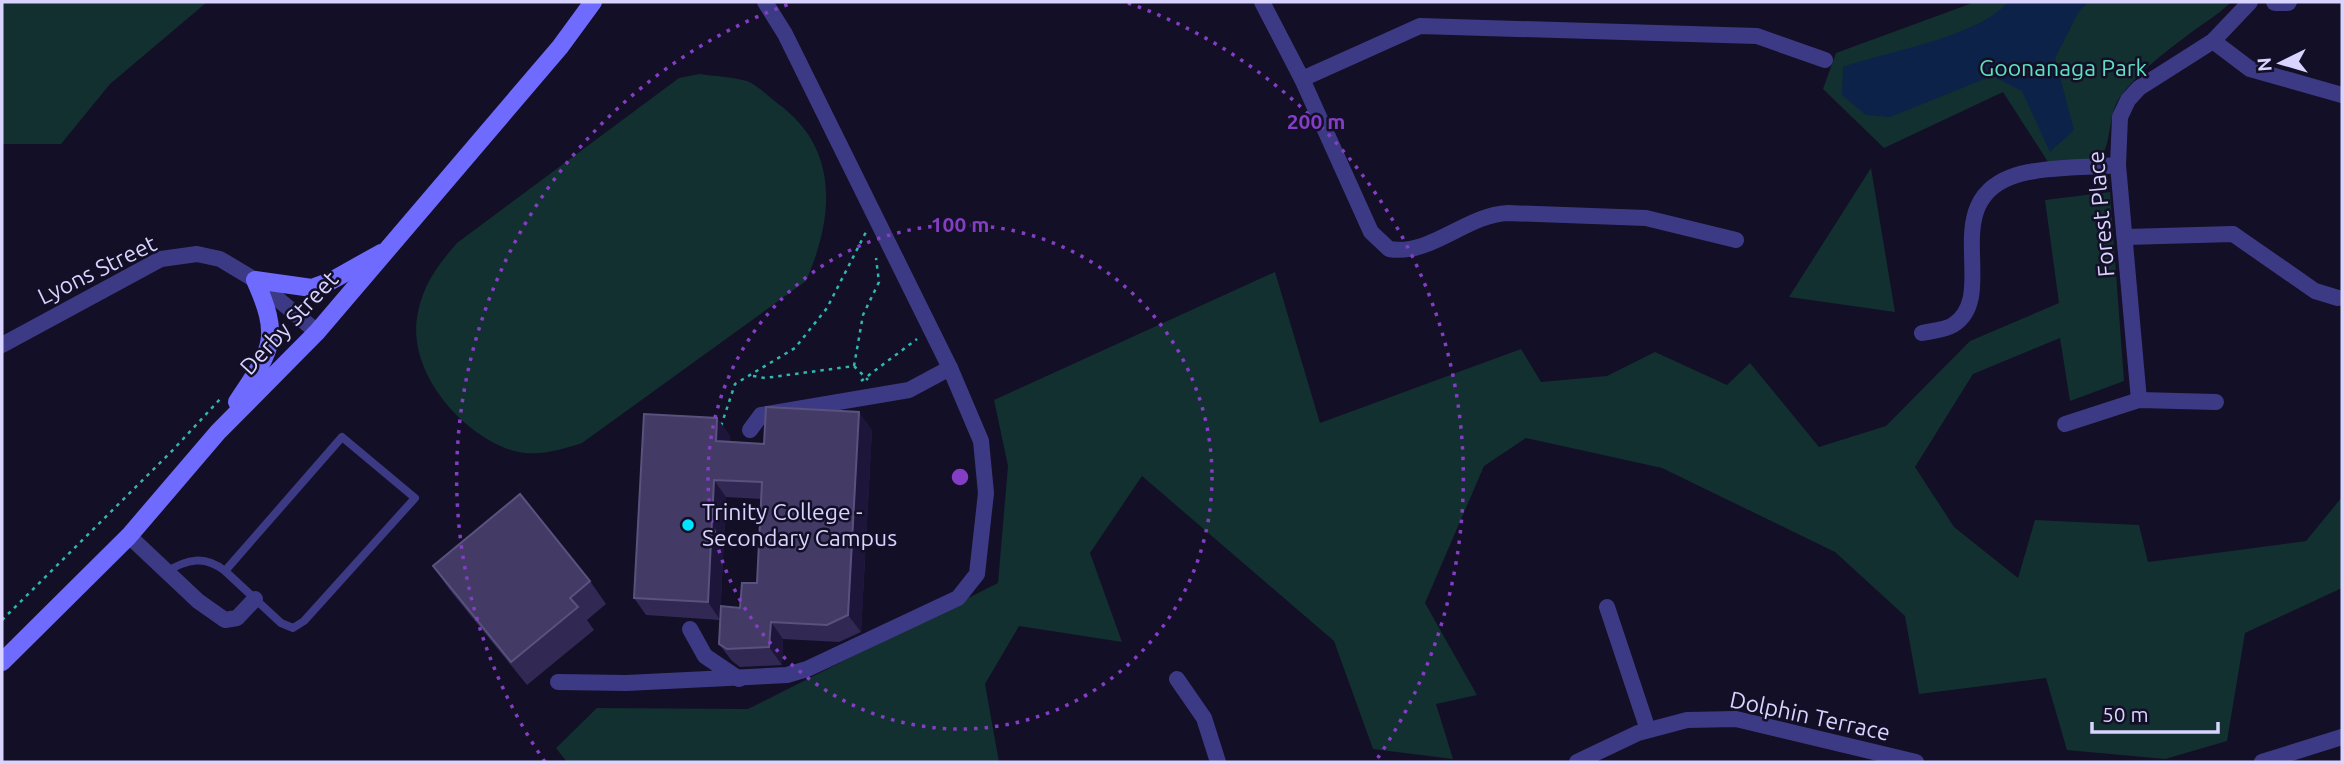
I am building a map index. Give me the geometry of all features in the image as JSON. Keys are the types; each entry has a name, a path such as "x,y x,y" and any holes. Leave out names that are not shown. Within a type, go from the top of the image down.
{"main road":[{"name":"Derby Street","path":"2,662 129,536 218,432 317,332 560,47 593,2"},
{"path":"218,432 270,346 271,323 255,280 312,288 331,281 393,246"}],"street":[{"path":"558,682 626,683 787,675 807,669 958,598 977,574 986,493 981,441 950,368 877,218 765,2"},
{"path":"1262,2 1302,79 1371,232 1389,249 1417,249 1489,215 1508,213 1647,219 1736,240"},
{"name":"Forest Place","path":"2139,400 2117,133 2128,100 2152,76 2213,41 2250,2"},
{"path":"2275,2 2288,2"},
{"path":"1302,79 1420,26 1757,36 1825,60"},
{"path":"2213,41 2250,69 2342,95"},
{"path":"1922,333 1952,326 1965,315 1971,295 1972,225 1981,202 1999,184 2026,173 2118,165"},
{"path":"2126,237 2233,233 2315,291 2337,298"},
{"name":"Lyons Street","path":"2,345 161,260 197,254 220,259 255,280 317,332"},
{"path":"750,430 761,415 909,390 950,368"},
{"path":"2065,424 2139,400 2216,402"},
{"path":"129,536 198,601 225,620 237,618 254,599"},
{"path":"1607,607 1648,730"},
{"path":"690,629 705,656 739,679"},
{"path":"1177,679 1204,718 1218,762"},
{"name":"Dolphin Terrace","path":"1577,762 1648,730 1687,720 1736,719 1916,762"},
{"path":"2262,762 2342,737"}],"lane":[{"path":"166,572 185,560 214,562 281,623 293,628 304,621 415,498 342,437 225,571"}],"path":[{"path":"719,435 735,384 795,348 827,309 865,233 877,218"},
{"path":"865,233 870,245"},
{"path":"854,366 867,301 879,282 875,256"},
{"path":"860,382 931,328"},
{"path":"750,376 765,379 854,366"},
{"path":"854,366 870,382"},
{"path":"2,620 172,451 228,391"}],"green space":[{"path":"2,2 207,2 110,84 61,144 2,144"},
{"name":"Goonanaga Park","path":"1975,2 2231,2 2158,58 2120,97 2101,158 2048,162 2003,92 1884,148 1823,89 1836,53"},
{"path":"699,74 735,78 751,83 797,121 812,141 821,162 826,185 826,208 822,233 806,281 582,443 532,453 514,451 494,443 475,431 441,397 420,356 416,334 418,312 428,283 457,243 679,78"},
{"path":"1871,168 1895,312 1789,297"},
{"path":"2110,192 2124,381 2070,401 2060,338 1973,374 1915,467 1954,527 2018,578 2035,520 2139,525 2148,562 2306,541 2342,497 2342,588 2245,633 2227,741 2165,759 2067,750 2046,678 1919,694 1905,616 1835,552 1662,468 1526,438 1484,466 1425,603 1477,695 1436,704 1453,759 1373,749 1334,641 1142,476 1090,553 1122,642 1019,626 985,684 999,762 567,762 556,748 597,708 748,709 998,583 1008,466 994,400 1275,272 1320,423 1521,349 1541,382 1607,376 1655,352 1727,385 1750,363 1819,447 1886,426 1970,341 2059,303 2045,200"}],"water":[{"path":"2008,2 2088,2 2078,13 2055,58 2074,130 2050,152 2022,91 1992,76 1890,117 1866,115 1842,95 1843,67 1954,34 1976,25"}],"building":[{"path":"766,407 859,412 848,615 827,625 771,622 769,647 727,649 719,644 721,606 740,608 742,583 757,583 762,482 714,480 708,602 634,598 644,414 717,418 716,441 764,444"},
{"path":"520,494 590,581 570,598 578,607 511,662 433,566"}],"place":[{"name":"Trinity College - Secondary Campus","path":"688,525"}]}
